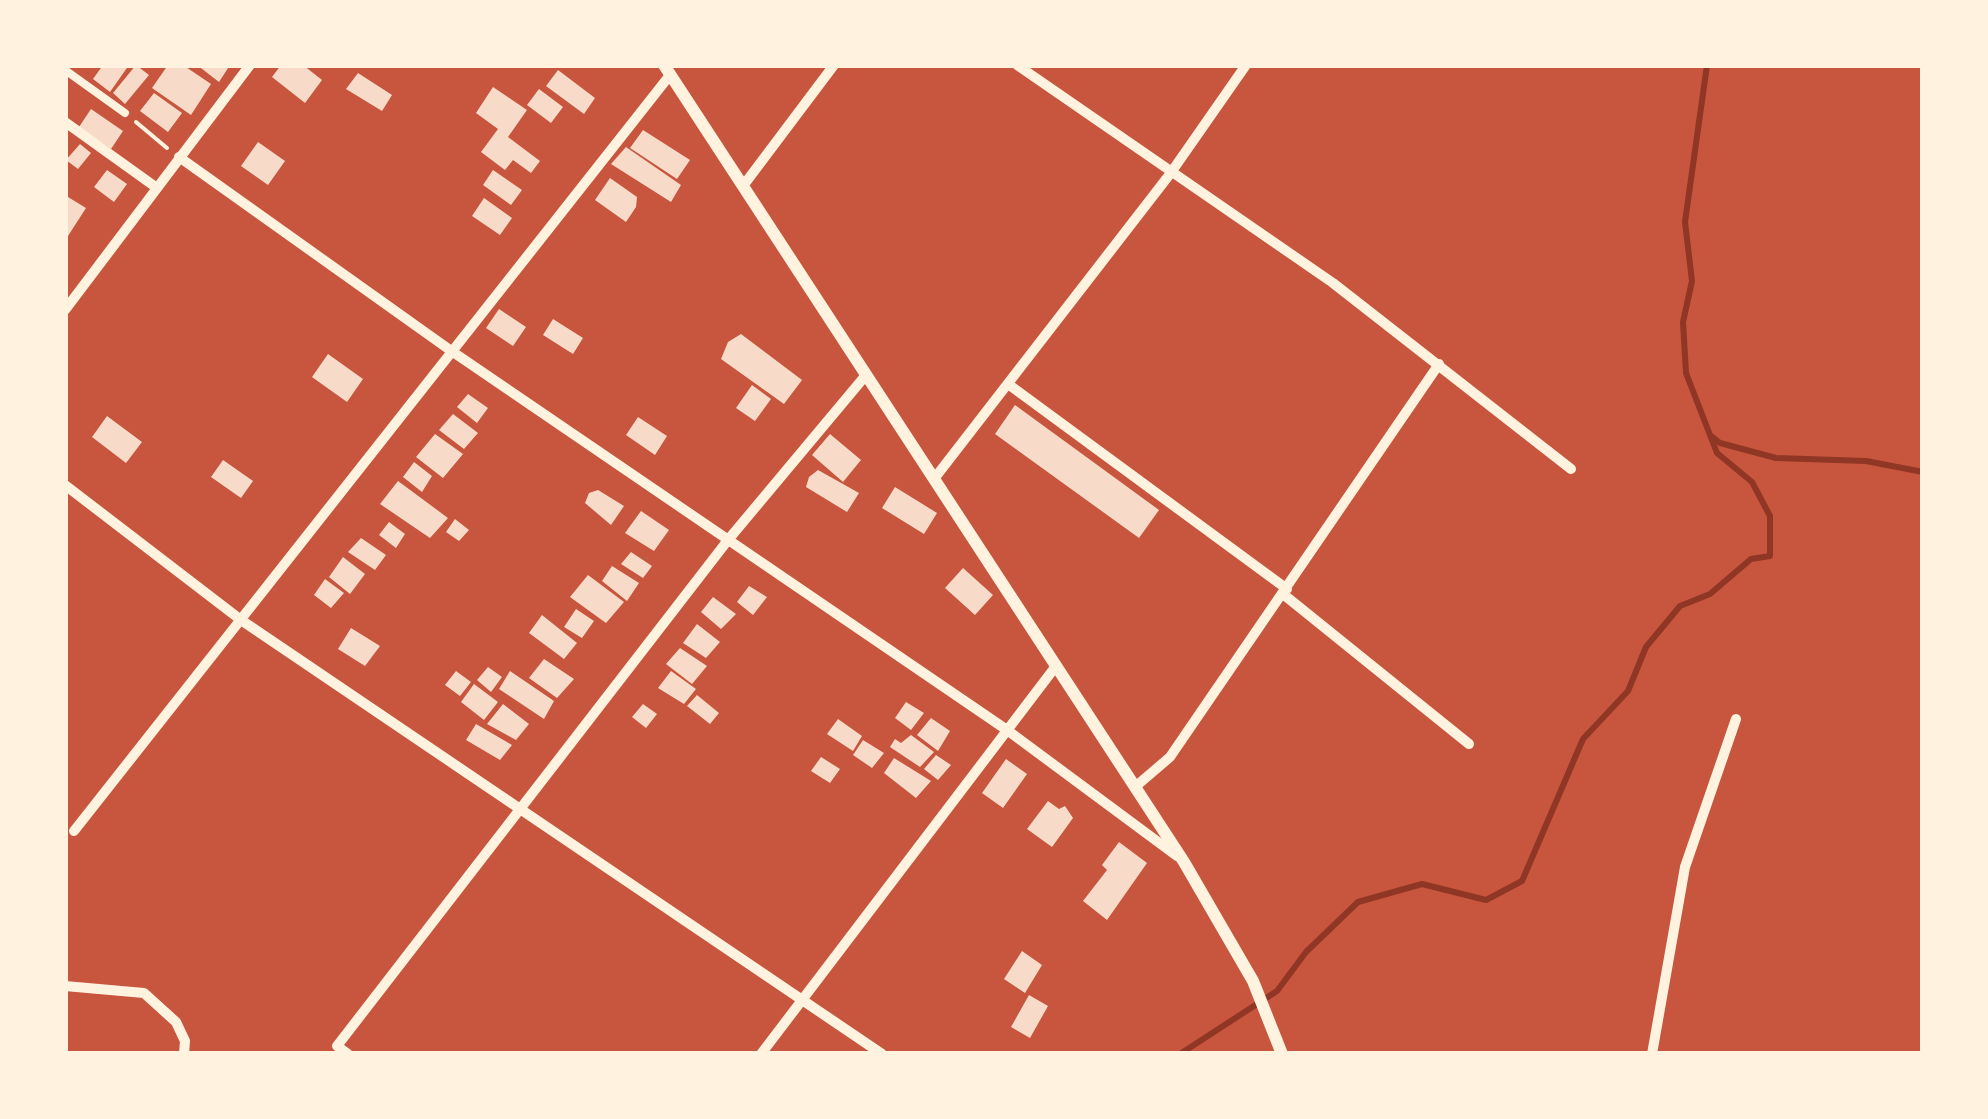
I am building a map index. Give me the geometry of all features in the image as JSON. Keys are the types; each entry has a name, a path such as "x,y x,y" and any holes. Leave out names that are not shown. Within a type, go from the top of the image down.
{"street":[{"path":"65,310 250,65"},
{"path":"743,186 834,65"},
{"path":"1018,65 1170,174 1333,282 1570,469"},
{"path":"934,478 1170,174 1246,65"},
{"path":"65,70 125,112"},
{"path":"74,831 667,70 1184,862 1252,982 1282,1054"},
{"path":"65,122 156,188"},
{"path":"179,157 450,350 1007,730 1184,862"},
{"path":"1136,787 1170,757 1439,364"},
{"path":"348,1054 336,1046 728,540 866,375"},
{"path":"1008,384 1285,592 1469,744"},
{"path":"65,485 241,620 882,1054"},
{"path":"761,1054 1056,666"},
{"path":"1652,1054 1685,867 1736,720"},
{"path":"65,986 144,993 176,1022 185,1041 184,1054"}],"path":[{"path":"125,112 179,157"}],"building":[{"path":"103,65 129,65 110,92 93,79"},
{"path":"136,65 149,75 125,104 113,93"},
{"path":"168,65 183,65 211,84 191,115 152,88"},
{"path":"197,65 230,65 219,82"},
{"path":"281,65 303,65 322,80 305,103 272,77"},
{"path":"558,70 595,98 584,114 546,86"},
{"path":"358,73 392,95 382,111 346,89"},
{"path":"493,87 527,110 508,137 540,161 531,173 513,160 505,170 481,152 498,129 476,113"},
{"path":"539,89 563,107 551,123 527,105"},
{"path":"154,93 182,113 168,132 140,111"},
{"path":"91,109 123,131 111,149 79,127"},
{"path":"643,130 690,160 677,179 630,148"},
{"path":"258,142 285,161 268,185 241,166"},
{"path":"80,144 91,153 78,169 66,160"},
{"path":"626,147 681,185 671,202 611,164"},
{"path":"107,170 127,184 114,202 94,187"},
{"path":"493,170 522,190 511,205 483,185"},
{"path":"610,178 637,197 636,207 626,222 595,200"},
{"path":"68,197 86,208 68,236 65,233"},
{"path":"484,198 512,218 500,235 472,216"},
{"path":"499,309 526,327 513,346 486,328"},
{"path":"553,319 583,338 573,354 543,335"},
{"path":"741,334 802,380 784,404 721,359 728,342"},
{"path":"328,354 363,379 347,402 312,377"},
{"path":"752,385 771,399 755,421 736,408"},
{"path":"468,394 488,408 477,423 457,407"},
{"path":"1015,405 1159,510 1139,538 995,434"},
{"path":"453,414 478,433 464,449 439,430"},
{"path":"107,416 142,442 126,463 92,437"},
{"path":"638,417 667,436 655,455 626,435"},
{"path":"435,434 463,454 443,478 416,457"},
{"path":"830,434 861,460 843,482 812,455"},
{"path":"223,460 253,481 241,498 211,477"},
{"path":"414,462 432,476 422,492 403,477"},
{"path":"818,470 859,493 847,512 806,487 809,477"},
{"path":"398,481 448,518 430,538 380,504"},
{"path":"895,487 937,513 924,534 882,508"},
{"path":"598,490 624,506 611,525 585,503 589,493"},
{"path":"641,511 669,530 654,551 625,533"},
{"path":"455,519 469,530 459,541 446,532"},
{"path":"389,522 405,534 396,548 379,535"},
{"path":"361,538 386,555 375,570 348,552"},
{"path":"631,552 652,566 643,578 621,564"},
{"path":"343,557 365,574 350,594 329,577"},
{"path":"612,566 639,583 627,601 602,581"},
{"path":"963,568 993,595 975,615 945,588"},
{"path":"588,575 624,602 606,623 570,597"},
{"path":"325,579 344,593 331,608 314,595"},
{"path":"749,586 767,597 753,615 737,602"},
{"path":"713,597 736,614 721,629 701,612"},
{"path":"576,609 594,621 582,638 564,627"},
{"path":"542,615 577,643 564,659 529,633"},
{"path":"697,624 720,642 706,658 683,643"},
{"path":"351,628 380,646 365,666 338,649"},
{"path":"680,648 707,666 692,684 666,664"},
{"path":"544,659 574,679 557,698 529,678"},
{"path":"488,667 502,677 491,692 477,680"},
{"path":"456,671 471,682 460,696 445,685"},
{"path":"510,671 554,701 544,719 499,689"},
{"path":"671,671 696,689 684,704 658,688"},
{"path":"474,684 498,702 484,720 461,702"},
{"path":"697,695 719,713 710,724 687,706"},
{"path":"906,702 924,713 911,730 895,718"},
{"path":"503,704 529,724 516,740 487,724"},
{"path":"643,704 657,714 646,728 632,717"},
{"path":"931,718 950,731 938,751 917,735"},
{"path":"838,719 862,736 853,751 827,734"},
{"path":"476,724 512,745 500,760 466,740"},
{"path":"911,735 934,752 920,767 890,747 895,739 901,743"},
{"path":"863,740 884,753 872,768 853,755"},
{"path":"936,755 951,765 938,780 924,769"},
{"path":"821,757 840,769 830,783 811,771"},
{"path":"894,758 931,781 916,798 884,773"},
{"path":"1006,759 1027,774 1003,808 982,793"},
{"path":"1048,801 1059,809 1065,806 1073,818 1052,847 1027,829"},
{"path":"1119,842 1147,863 1107,920 1083,901 1107,870 1102,865"},
{"path":"1022,951 1042,965 1025,993 1004,979"},
{"path":"1029,995 1048,1006 1030,1038 1011,1027"}],"waterway":[{"path":"1180,1054 1277,991 1306,952 1358,902 1422,884 1486,900 1522,881 1583,739 1628,691 1646,647 1680,606 1710,594 1751,559 1770,556 1770,516 1752,482 1717,453 1686,373 1683,322 1692,281 1685,222 1707,65"},
{"path":"1710,435 1720,443 1776,458 1866,461 1923,472"}]}
